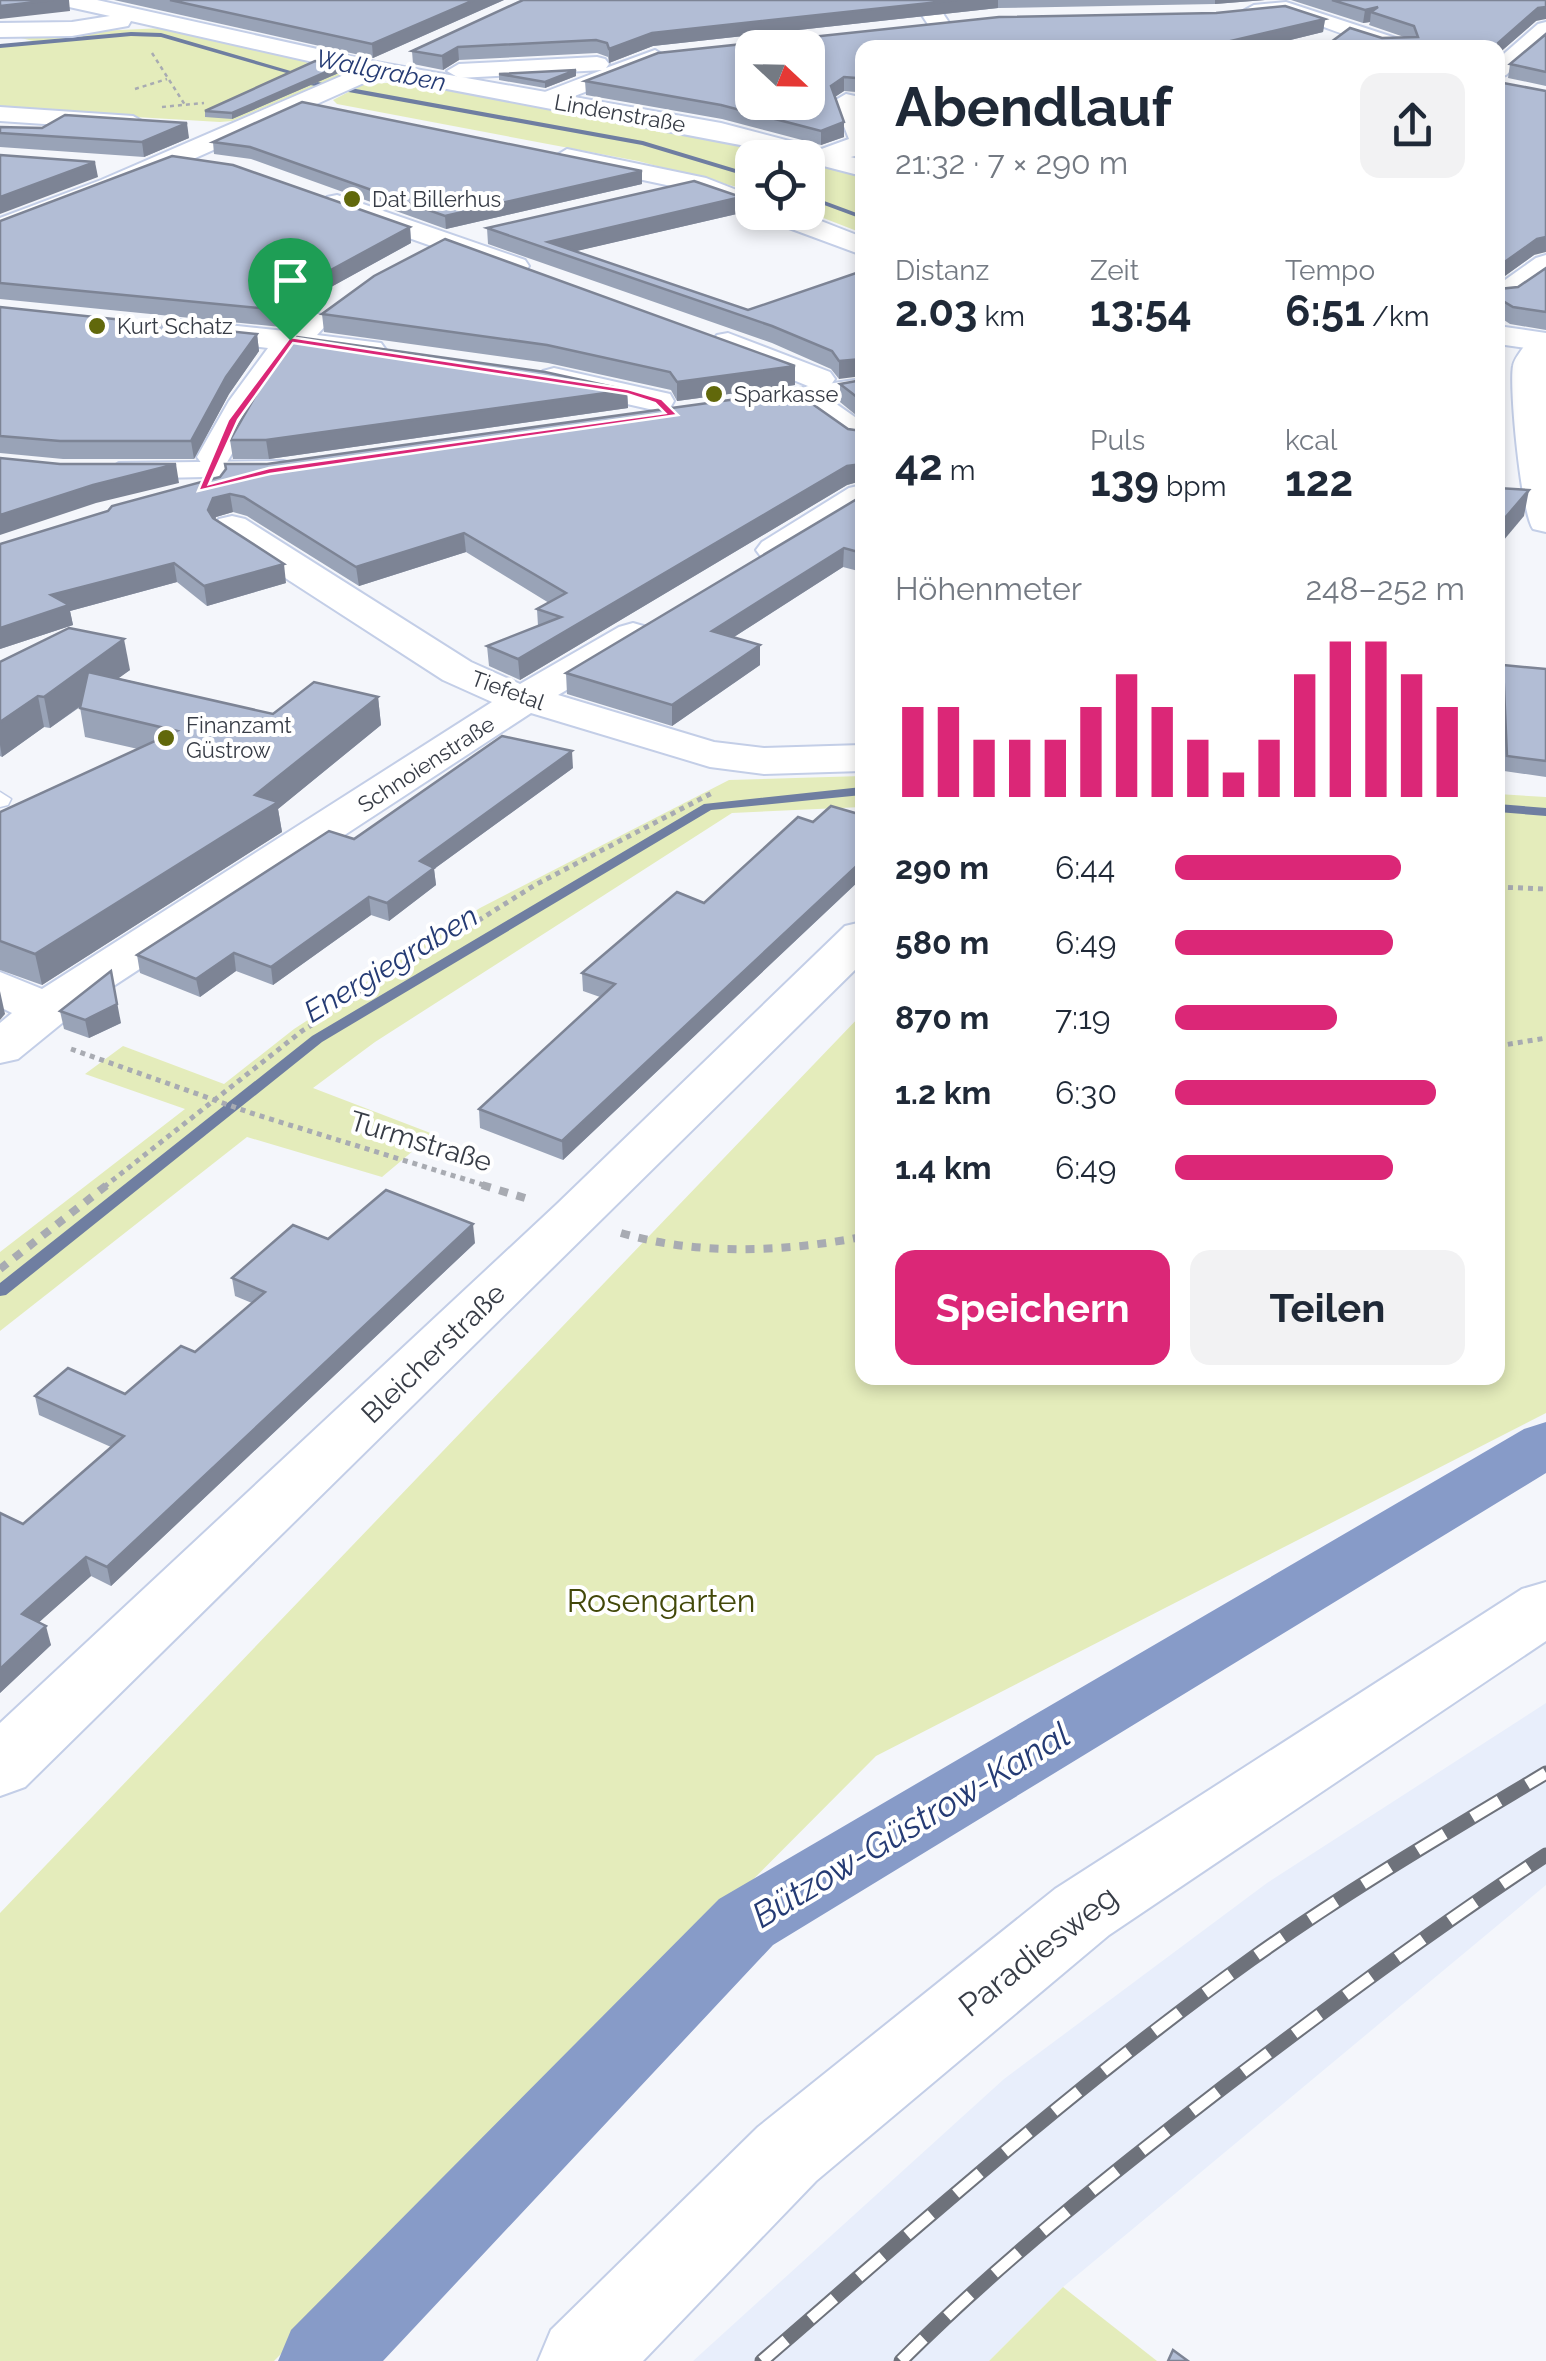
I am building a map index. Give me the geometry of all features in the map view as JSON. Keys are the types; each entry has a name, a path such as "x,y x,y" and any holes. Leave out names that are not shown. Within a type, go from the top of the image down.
{"street":[{"name":"Lindenstraße","path":"68,0 376,69 758,140"},
{"path":"923,0 939,24"},
{"path":"1233,13 1318,0"},
{"path":"0,30 72,28 184,4"},
{"path":"1290,4 1382,40"},
{"path":"1505,71 1546,30"},
{"path":"0,228 159,164 415,50"},
{"path":"546,100 653,57 671,56"},
{"path":"460,71 590,64 625,68"},
{"path":"309,98 346,112"},
{"path":"846,101 855,124"},
{"path":"0,114 236,130"},
{"path":"825,156 855,147"},
{"path":"541,152 697,184 735,199"},
{"name":"Lindenstraße","path":"825,156 855,166"},
{"path":"95,162 223,167"},
{"path":"640,197 697,184"},
{"path":"316,195 539,274"},
{"path":"817,230 855,245"},
{"path":"412,255 485,232"},
{"path":"1505,293 1546,264"},
{"path":"210,494 233,420 290,340 333,307"},
{"path":"159,327 403,355"},
{"path":"705,334 817,392 855,431"},
{"path":"1521,349 1529,365 1538,480 1546,522"},
{"path":"529,374 646,411"},
{"path":"748,404 855,387"},
{"path":"167,499 210,494 269,471 307,466"},
{"path":"100,471 210,494"},
{"name":"Tiefetal","path":"210,494 457,671 494,688 710,754 764,762 855,758"},
{"path":"746,567 855,500"},
{"name":"Schnoienstraße","path":"16,1019 669,614"},
{"name":"Bleicherstraße","path":"0,1767 577,1216 855,943"},
{"name":"Paradiesweg","path":"582,2361 787,2154 1082,1912 1546,1607"}],"path":[{"path":"145,42 184,105 236,130"},
{"path":"0,1268 302,1031 535,885 743,778 764,762"},
{"path":"1505,886 1546,888"},
{"path":"16,1019 214,1100"},
{"path":"1505,1045 1546,1038"},
{"name":"Turmstraße","path":"214,1100 490,1185 636,1238 726,1249 832,1244 855,1239"}],"shaded area":[{"path":"1546,1703 1546,1885 1063,2287 989,2361 693,2361 1004,2079 1267,1883"}],"green space":[{"path":"164,28 312,63 341,75 232,121 0,109 0,45 33,41 9,35"},
{"path":"410,82 619,117 735,142 735,187 638,161 337,104 333,100 364,84"},
{"path":"825,166 855,172 855,230 825,219"},
{"path":"855,776 855,807 732,813 375,1042 313,1088 433,1134 382,1177 247,1137 0,1331 0,1252 185,1109 85,1074 123,1046 224,1084 294,1029 480,908 729,780"},
{"name":"Rosengarten","path":"1505,794 1546,797 1546,1413 876,1756 274,2361 0,2361 0,1913 855,1021 855,1385 1505,1385"},
{"path":"1063,2287 1157,2361 989,2361"}],"building":[{"path":"0,0 53,0 0,6"},
{"path":"170,0 474,0 372,44"},
{"path":"523,0 957,0 652,33 609,49 607,43 596,40 458,47 442,56 412,51"},
{"path":"1332,0 1546,0 1546,7 1538,8 1501,40 1334,40 1350,28 1382,38 1418,37 1414,26 1371,12 1378,7 1365,10"},
{"path":"1285,6 1325,19 1235,40 855,40 855,78 844,77 831,86 844,122 821,131 779,120 825,120 825,36 999,17 1216,13"},
{"path":"1546,34 1546,72 1510,64"},
{"path":"735,45 735,109 585,81 658,53"},
{"path":"315,61 340,66 232,113 205,111"},
{"path":"576,70 545,82 499,74"},
{"path":"1505,83 1546,91 1546,237 1505,262"},
{"path":"302,102 642,171 445,216 250,147 213,142"},
{"path":"65,115 187,123 142,142 0,133 0,127 42,128"},
{"path":"0,155 95,162 0,197"},
{"path":"172,156 233,165 410,227 329,271 279,310 0,283 0,221"},
{"path":"694,181 735,195 735,198 548,242 748,310 855,273 855,360 839,361 832,351 772,326 487,228"},
{"path":"445,239 795,366 677,382 670,372 547,345 322,314 374,276"},
{"path":"1546,268 1546,312 1505,302 1505,288 1518,287"},
{"path":"0,307 257,334 226,377 191,441 60,441 0,436"},
{"path":"297,337 545,372 627,390 266,440 230,440 265,379"},
{"path":"855,381 855,396 840,384"},
{"path":"794,391 855,430 855,465 847,466 518,659 487,646 561,617 537,609 566,593 464,533 356,567 244,497 230,494 213,498 208,510 213,518 284,564 204,586 174,563 51,595 69,605 0,628 0,544 108,511 112,506 220,477 225,464 267,464"},
{"path":"0,458 60,464 176,464 0,515"},
{"path":"1505,488 1529,490 1505,518"},
{"path":"855,500 855,551 844,548 712,631 760,645 672,705 566,673"},
{"path":"69,628 124,639 44,697 38,696 0,722 0,662"},
{"path":"1505,665 1546,669 1546,761 1507,756"},
{"path":"88,672 273,714 314,682 378,697 255,795 278,802 35,954 0,941 0,812 177,731 80,708"},
{"path":"502,736 572,751 420,861 434,868 387,903 369,897 271,967 234,953 196,979 137,955 329,831 354,839"},
{"path":"831,806 855,813 855,868 562,1141 479,1109 615,984 582,973 677,892 704,903 798,817 813,822"},
{"path":"111,971 117,1004 85,1020 60,1011"},
{"path":"386,1190 473,1224 107,1567 86,1557 22,1614 46,1626 0,1669 0,1513 23,1524 124,1436 35,1396 68,1368 125,1394 181,1346 195,1352 265,1292 232,1278 293,1225 328,1239"},
{"path":"1173,2350 1188,2361 1168,2361"}],"waterway":[{"name":"Wallgraben","path":"0,46 131,34 161,35 292,73 310,83 643,143 735,171"},
{"name":"Wallgraben","path":"825,203 855,214"},
{"name":"Energiegraben","path":"0,1291 317,1039 708,807 855,792"},
{"name":"Wallgraben","path":"1505,809 1546,812"},
{"name":"Bützow-Güstrow-Kanal","path":"322,2361 746,1922 1546,1444"}],"railway":[{"path":"762,2361 1002,2155 1186,2007 1322,1911 1546,1773"},
{"path":"901,2361 1018,2253 1141,2151 1384,1968 1546,1855"}],"place":[{"name":"Dat Billerhus","path":"352,199"},
{"name":"Kurt Schatz","path":"97,326"},
{"name":"Sparkasse","path":"714,394"},
{"name":"Finanzamt Güstrow","path":"166,738"}],"route":[{"path":"290,340 628,392 658,401 673,415 269,471 202,489 233,420 290,340"}]}
